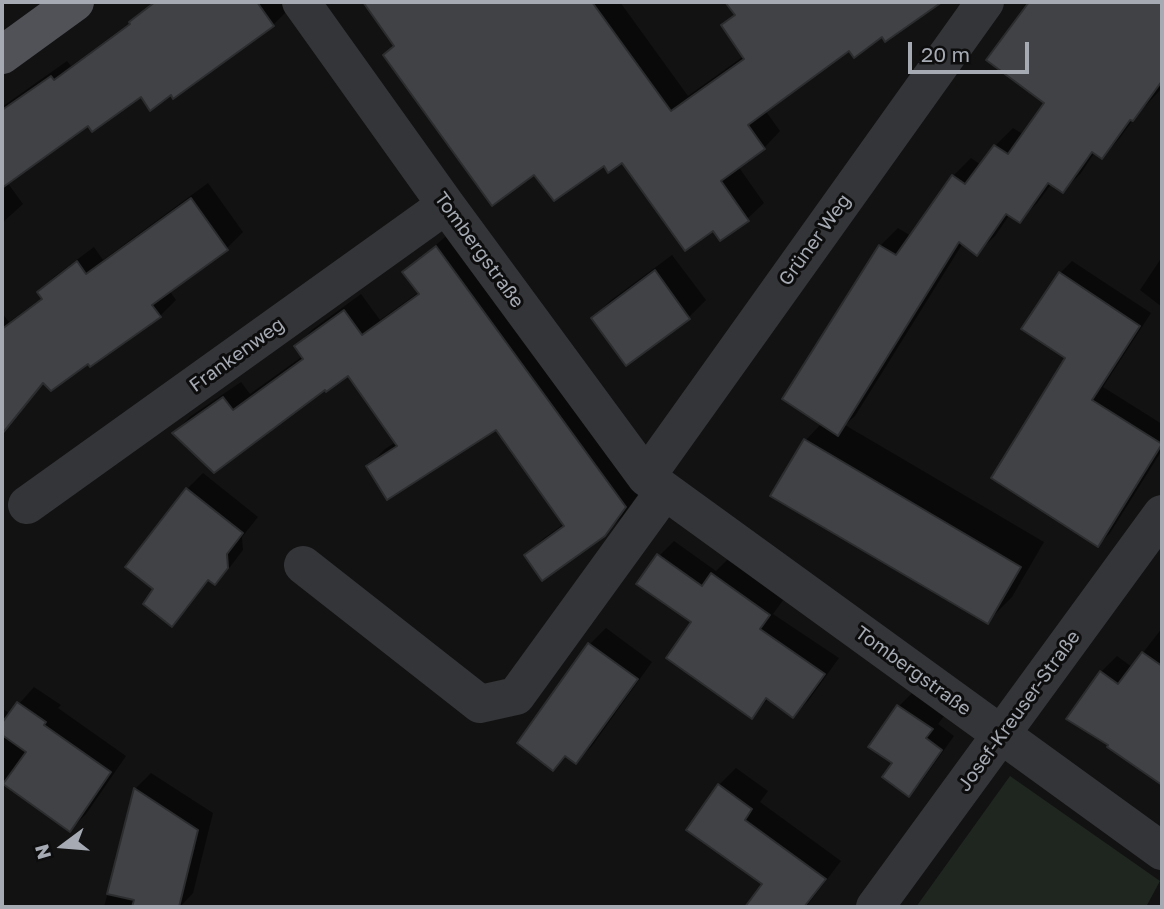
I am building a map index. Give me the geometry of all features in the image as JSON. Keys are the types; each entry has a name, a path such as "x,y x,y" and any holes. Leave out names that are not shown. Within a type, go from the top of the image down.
{"main road":[{"path":"2,55 75,2"}],"street":[{"name":"Tombergstraße","path":"301,2 446,205 655,484 1162,851"},
{"name":"Grüner Weg","path":"655,484 985,2"},
{"name":"Frankenweg","path":"27,505 446,205"},
{"path":"303,565 480,704 516,696 655,484"},
{"name":"Josef-Kreuser-Straße","path":"875,907 1162,514"}],"shaded area":[{"path":"1010,776 1160,881 1146,907 916,907"}],"building":[{"path":"155,2 257,2 274,26 173,99 171,95 150,111 141,97 92,132 88,126 2,188 2,110 51,76 54,80 130,24 129,22"},
{"path":"363,2 592,2 671,111 744,59 721,25 735,15 725,2 942,2 885,42 882,37 854,58 849,51 748,125 765,149 721,181 749,221 720,241 713,231 685,251 622,163 608,173 604,166 554,201 534,175 492,206 383,55 394,46"},
{"path":"1029,2 1162,2 1162,81 1102,159 1092,152 1063,193 1048,183 1020,223 1006,214 977,256 959,242 838,436 782,399 879,245 896,255 952,175 965,184 994,145 1008,154 1044,103 986,60"},
{"path":"191,198 228,250 152,305 161,317 51,391 43,383 2,434 2,329 42,299 37,292 77,261 86,274"},
{"path":"436,246 626,507 605,536 542,581 524,555 564,526 496,430 387,500 366,466 397,446 348,376 326,392 325,390 214,473 172,433 223,397 233,410 303,359 294,346 344,310 362,335 419,294 402,272"},
{"path":"655,270 690,319 626,366 591,318"},
{"path":"1059,272 1140,326 1092,400 1162,444 1098,547 991,478 1065,358 1021,329"},
{"path":"804,439 1021,567 988,624 770,496"},
{"path":"186,488 243,533 227,554 228,568 215,585 208,580 172,627 143,604 153,589 125,567"},
{"path":"657,554 702,586 711,573 770,615 760,629 825,674 793,718 766,698 752,719 666,658 691,622 636,584"},
{"path":"588,643 638,679 576,764 565,756 553,771 517,743"},
{"path":"1142,652 1162,666 1162,785 1107,747 1108,745 1066,719 1100,671 1118,684"},
{"path":"17,702 46,722 44,725 111,772 70,832 3,784 26,752 2,735 2,723"},
{"path":"897,705 933,729 926,738 942,750 909,797 882,777 892,763 868,747"},
{"path":"718,784 752,809 745,820 826,879 804,907 745,907 762,884 686,830"},
{"path":"134,788 198,830 179,907 132,907 134,900 107,894"}]}
